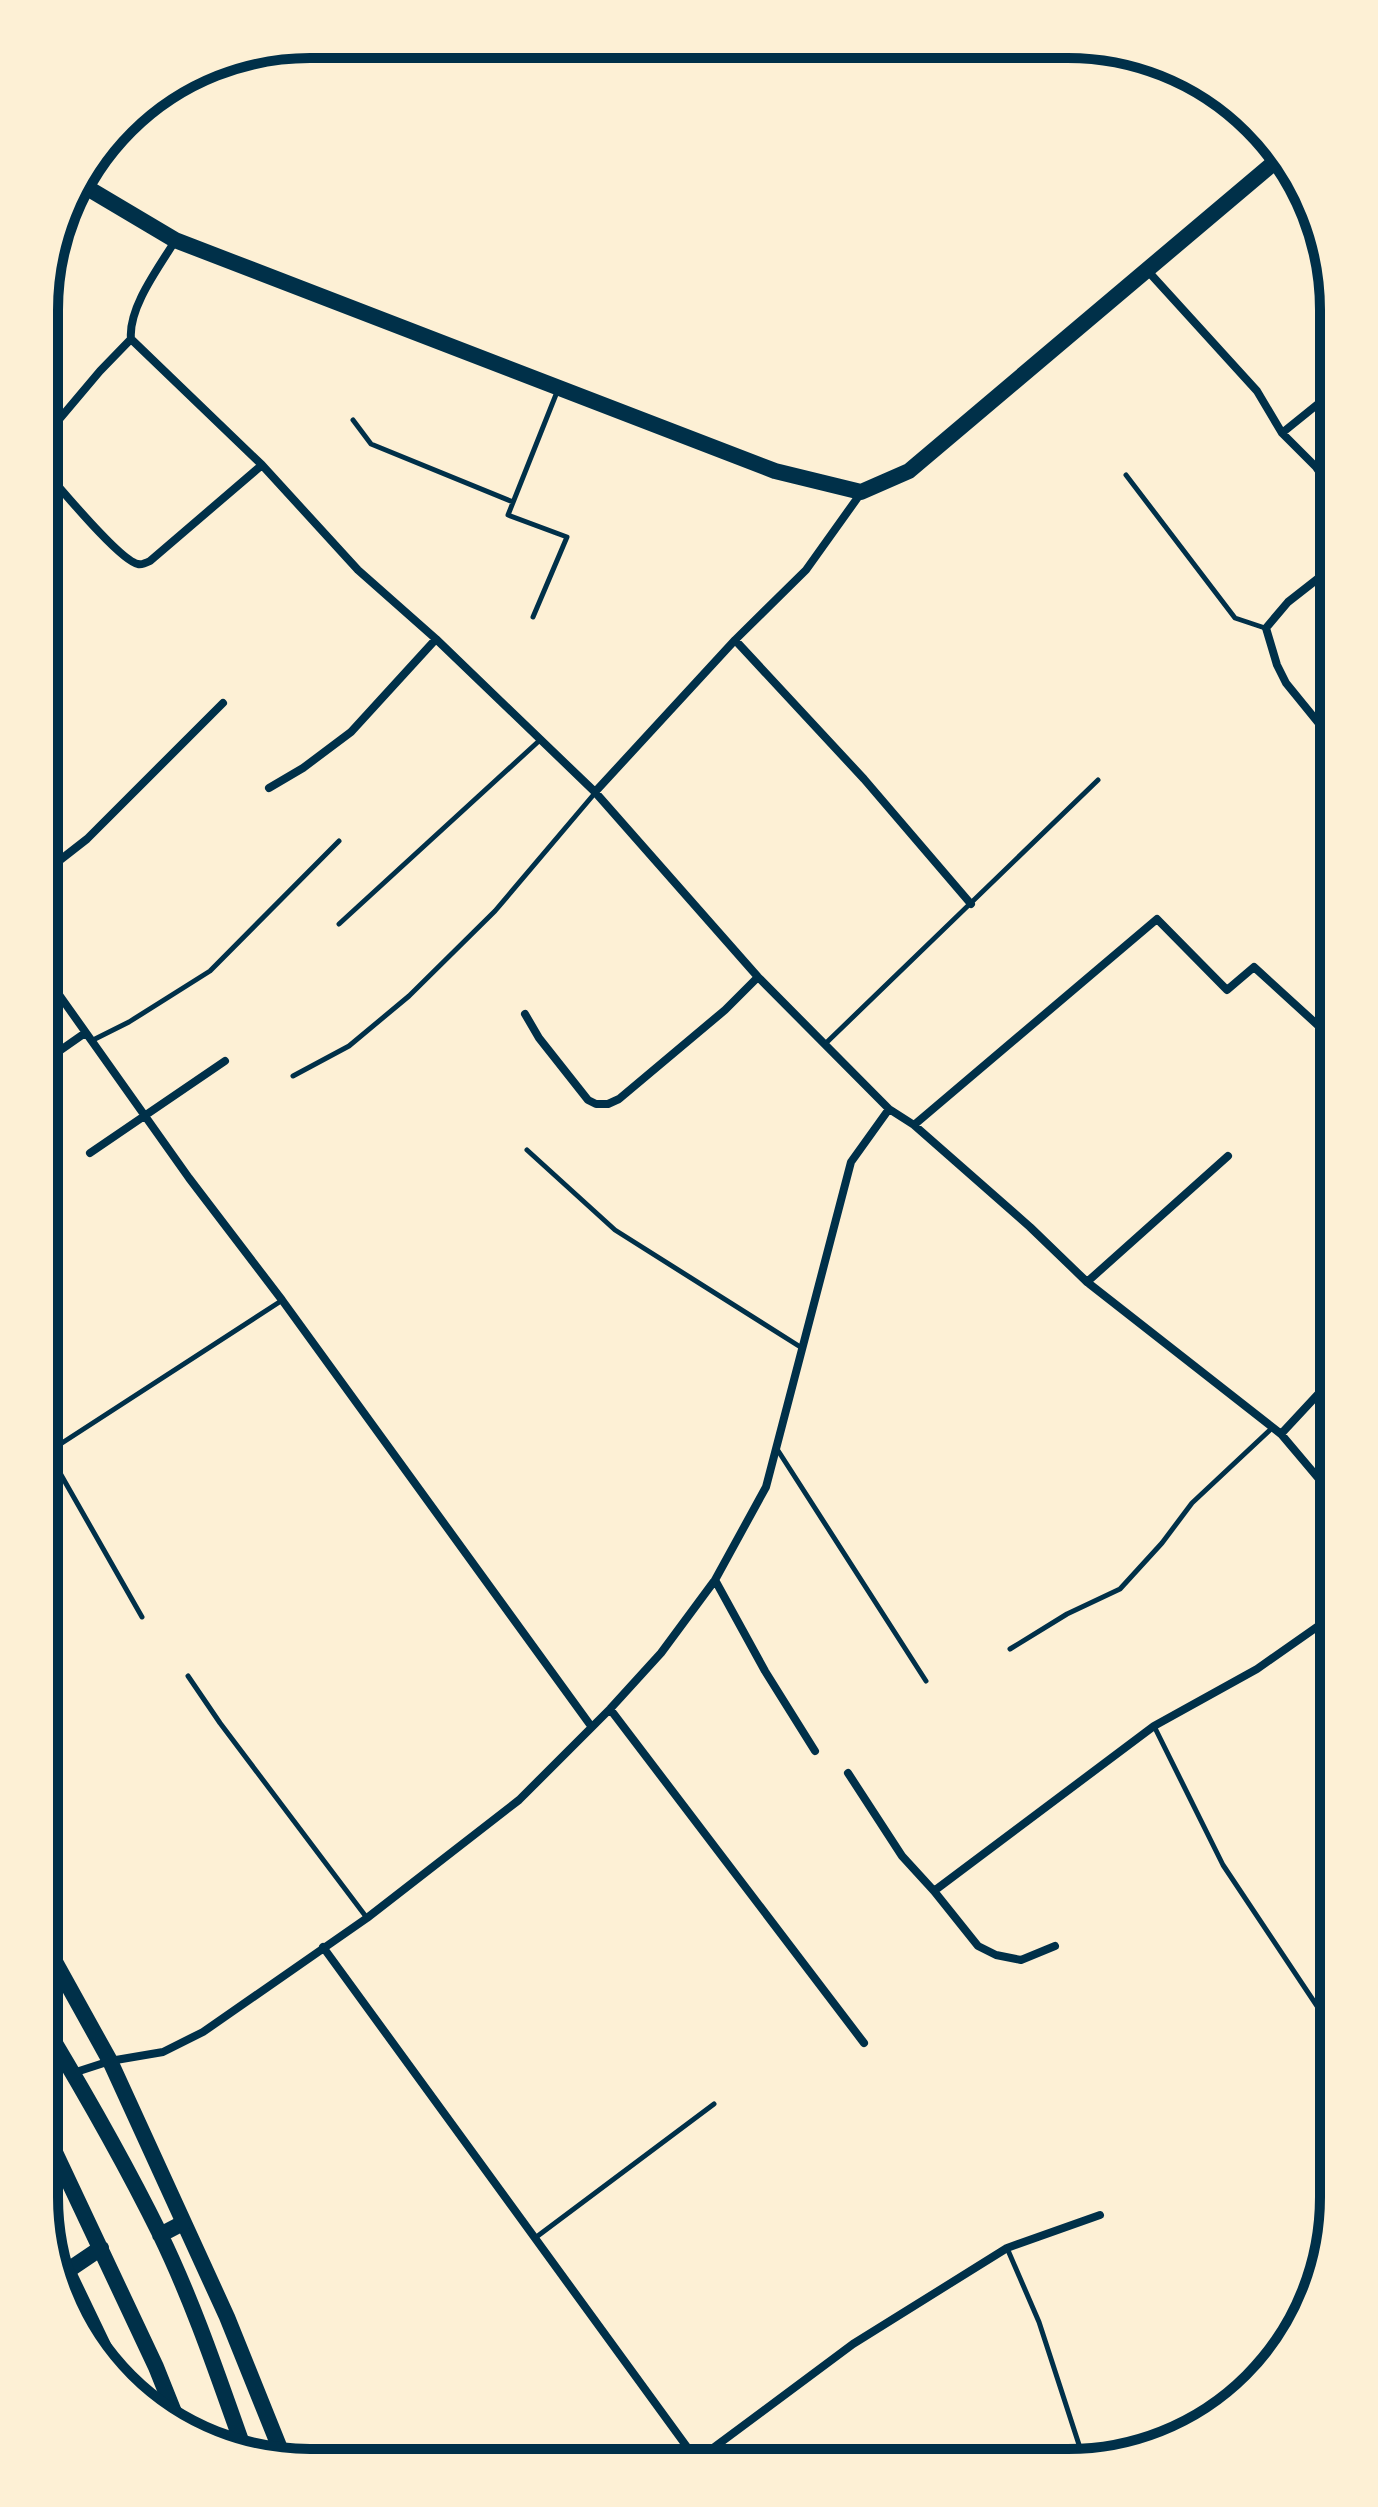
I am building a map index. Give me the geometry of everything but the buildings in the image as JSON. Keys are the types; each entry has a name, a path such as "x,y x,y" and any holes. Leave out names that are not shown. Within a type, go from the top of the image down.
{"main road":[{"path":"89,189 175,240 775,471 861,492 909,471 1272,164"},
{"path":"58,1967 110,2061 227,2317 279,2447"},
{"path":"58,2048 160,2235 202,2333 240,2438"},
{"path":"58,2158 172,2407"},
{"path":"160,2235 183,2223"},
{"path":"69,2270 101,2248"},
{"path":"76,2291 89,2316"}],"street":[{"path":"175,240 135,311 130,326 131,339 262,465 358,570 436,639 595,792 758,977 889,1109 914,1125 1030,1227 1087,1282 1273,1427 1319,1480"},
{"path":"1146,269 1257,391 1282,433 1320,473"},
{"path":"58,421 131,339"},
{"path":"1282,433 1320,402"},
{"path":"58,485 119,552 136,564 142,564 150,561 262,465"},
{"path":"595,792 735,640 806,570 861,492"},
{"path":"1320,577 1288,602 1266,628 1286,683 1320,725"},
{"path":"269,788 303,768 351,732 436,639"},
{"path":"735,640 864,779 971,904"},
{"path":"58,862 87,839 223,703"},
{"path":"914,1125 1157,919 1227,990 1254,967 1320,1027"},
{"path":"525,1014 539,1038 588,1100 608,1104 619,1099 658,1067 725,1010 758,977"},
{"path":"58,994 591,1726"},
{"path":"58,1052 85,1033"},
{"path":"90,1153 225,1061"},
{"path":"73,2073 110,2061 163,2052 203,2032 367,1918 519,1800 661,1653 715,1580 766,1487 851,1162 889,1109"},
{"path":"1087,1282 1228,1156"},
{"path":"1281,1434 1319,1393"},
{"path":"715,1580 765,1671 815,1751"},
{"path":"934,1891 1154,1726 1257,1669 1319,1625"},
{"path":"610,1709 864,2043"},
{"path":"848,1773 902,1856 978,1946 996,1955 1021,1960 1055,1946"},
{"path":"323,1947 689,2449"},
{"path":"714,2449 853,2344 1007,2248 1100,2215"}],"lane":[{"path":"533,617 567,537 508,515 559,387"},
{"path":"353,420 371,444 513,502"},
{"path":"1126,475 1235,618 1266,628"},
{"path":"339,924 541,740"},
{"path":"824,1045 1098,780"},
{"path":"293,1076 349,1046 409,996 495,911 595,792"},
{"path":"91,1041 129,1022 210,971 339,841"},
{"path":"527,1150 615,1230 802,1348"},
{"path":"58,1445 282,1300"},
{"path":"1010,1649 1067,1614 1120,1589 1162,1543 1192,1503 1273,1427"},
{"path":"777,1449 926,1681"},
{"path":"58,1474 142,1617"},
{"path":"188,1676 367,1918"},
{"path":"1154,1726 1223,1865 1319,2009"},
{"path":"535,2238 714,2104"},
{"path":"1007,2248 1039,2322 1080,2448"}]}
